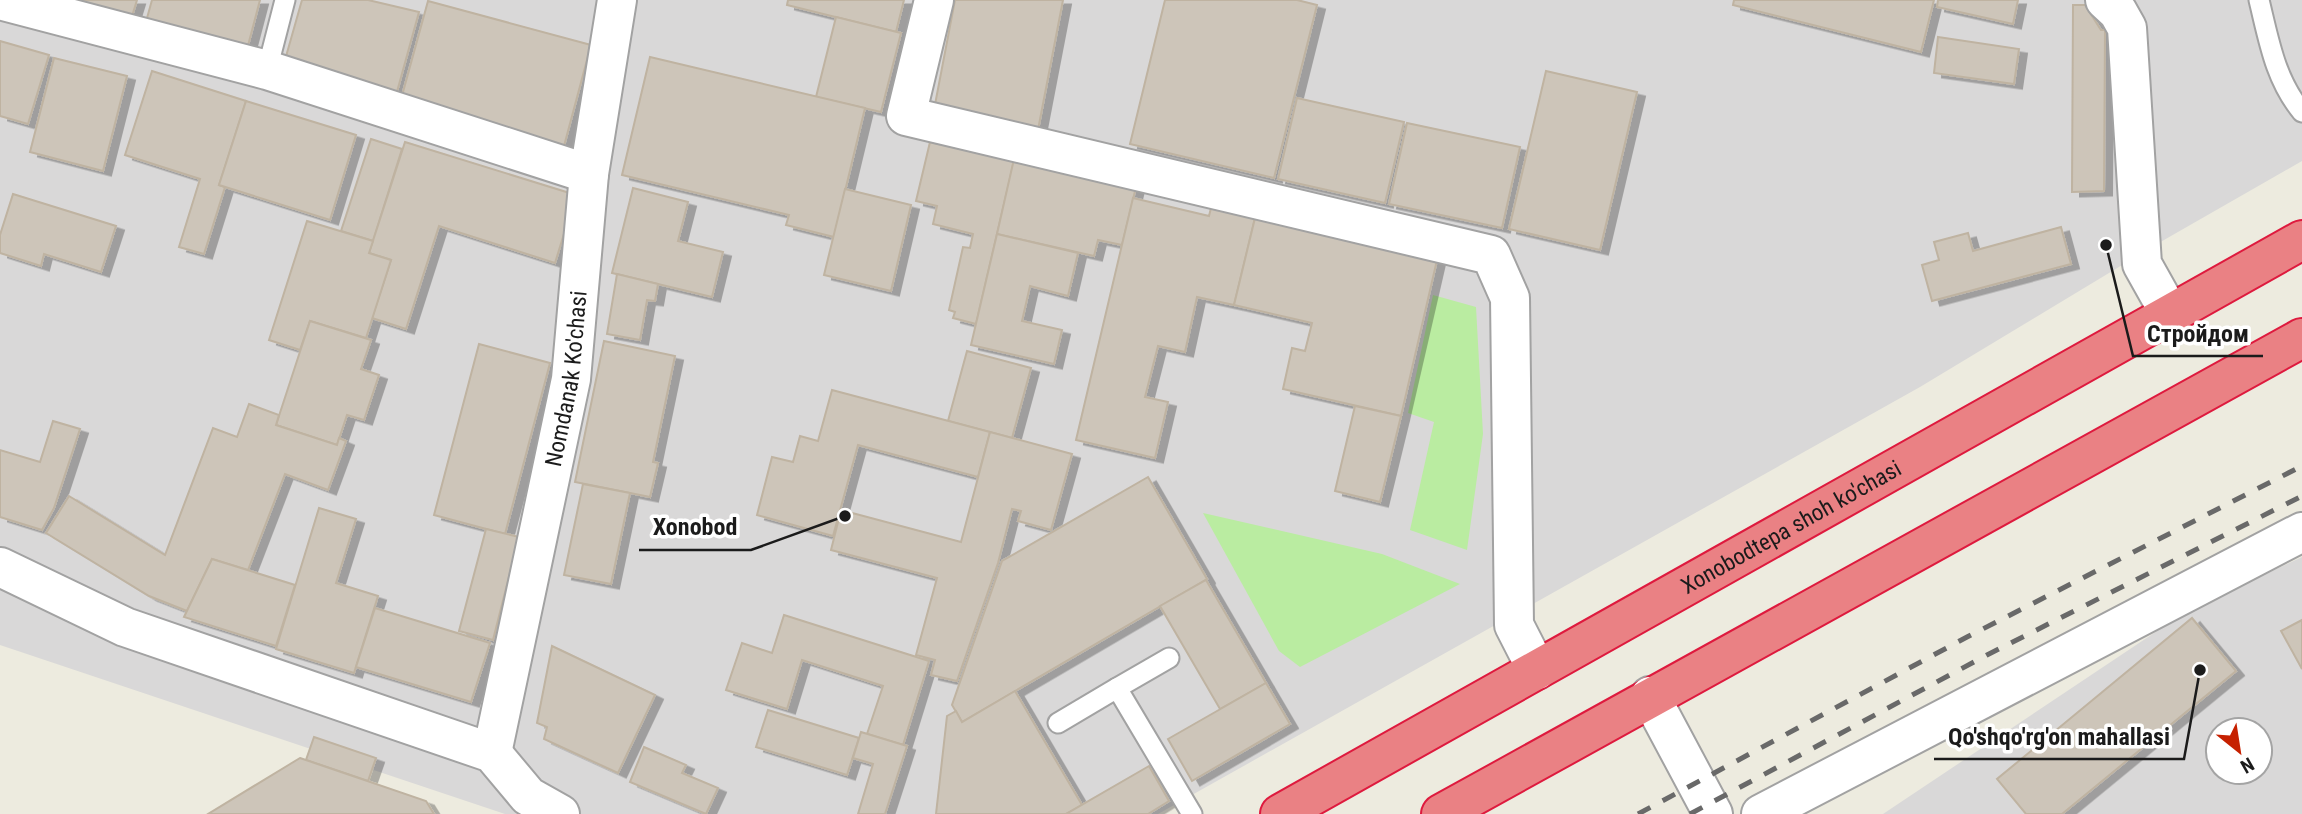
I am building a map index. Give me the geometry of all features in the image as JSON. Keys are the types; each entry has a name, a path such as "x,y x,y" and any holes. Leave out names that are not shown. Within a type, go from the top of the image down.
{"highway":[{"name":"Xonobodtepa shoh ko'chasi","path":"1280,814 2302,240"},
{"path":"1441,814 1650,696 2302,338"}],"street":[{"path":"0,0 267,70 589,174"},
{"name":"Nomdanak Ko'chasi","path":"492,753 571,379 589,174 617,0"},
{"path":"934,0 906,116 1491,255 1510,298 1514,625 1537,670"},
{"path":"2105,0 2118,12 2127,27 2142,264 2170,314"},
{"path":"1761,814 2302,532"},
{"path":"0,567 125,627 492,753 527,796 560,814"},
{"path":"1650,696 1713,814"}],"lane":[{"path":"267,70 285,0"},
{"path":"2259,0 2276,68 2288,95 2302,112"},
{"path":"1058,723 1169,658"},
{"path":"1117,688 1192,814"}],"shaded area":[{"path":"0,0 2302,0 2302,161 2157,244 1920,387 1158,814 505,814 0,645"},
{"path":"2302,557 2302,814 1883,814 2187,611"}],"green space":[{"path":"1433,295 1476,307 1483,434 1467,550 1410,530 1434,422 1408,413"},
{"path":"1203,513 1382,554 1460,584 1300,667 1279,651"}],"building":[{"path":"38,0 137,0 129,26"},
{"path":"152,0 260,0 245,57 144,29"},
{"path":"302,0 368,0 419,12 395,99 283,67"},
{"path":"788,0 904,0 896,32 787,5"},
{"path":"955,0 1063,0 1037,135 933,115"},
{"path":"1165,0 1297,0 1317,5 1274,178 1130,144"},
{"path":"1734,0 1934,0 1921,52 1733,5"},
{"path":"1938,0 2018,0 2013,24 1937,7"},
{"path":"428,1 591,45 564,146 400,103"},
{"path":"2073,5 2085,5 2101,30 2105,30 2104,191 2072,192"},
{"path":"836,17 901,33 881,112 816,97"},
{"path":"1938,37 2019,49 2014,84 1934,73"},
{"path":"0,41 49,55 28,124 0,116"},
{"path":"650,57 865,108 834,237 786,225 789,215 622,175"},
{"path":"54,58 127,76 103,171 30,152"},
{"path":"152,71 246,101 219,185 225,187 204,254 179,247 200,179 125,155"},
{"path":"1546,71 1637,92 1600,250 1509,229"},
{"path":"1297,98 1404,122 1385,203 1278,179"},
{"path":"246,101 356,135 330,220 219,185"},
{"path":"1407,123 1520,147 1502,228 1389,204"},
{"path":"371,139 402,149 373,241 341,231"},
{"path":"405,142 576,195 555,263 439,226 406,329 372,318 391,260 369,253"},
{"path":"930,142 1014,161 976,324 953,318 955,312 949,310 963,247 970,248 973,234 933,224 937,206 916,201"},
{"path":"1014,159 1136,187 1122,245 1098,240 1094,256 997,234"},
{"path":"633,188 688,202 678,241 723,252 712,297 612,273"},
{"path":"845,189 911,205 891,291 824,275"},
{"path":"13,194 116,226 101,272 44,254 41,266 0,253 0,235"},
{"path":"1133,198 1209,216 1212,204 1255,218 1234,305 1197,297 1185,352 1158,346 1145,397 1168,402 1155,458 1076,440"},
{"path":"1255,218 1437,260 1401,416 1283,389 1292,348 1305,351 1312,323 1234,305"},
{"path":"307,221 373,241 369,253 391,260 366,338 310,321 300,350 269,340"},
{"path":"2061,227 2071,264 1932,301 1922,265 1939,260 1934,242 1968,233 1973,251"},
{"path":"997,234 1078,253 1068,296 1030,286 1022,321 1062,330 1054,364 971,345"},
{"path":"617,274 658,284 655,301 647,300 640,340 607,334"},
{"path":"310,321 371,340 361,369 379,375 364,420 347,415 337,445 276,425"},
{"path":"604,341 675,356 653,462 658,463 650,497 575,482"},
{"path":"479,344 550,363 505,534 434,515"},
{"path":"967,351 1031,368 1012,438 948,421"},
{"path":"832,390 990,432 978,477 858,445 833,536 757,515 772,457 793,462 800,436 818,441"},
{"path":"249,404 279,415 276,425 337,445 339,438 346,441 328,490 285,474 248,570 212,559 187,611 149,596 46,533 69,496 165,555 213,428 237,437"},
{"path":"1355,406 1401,416 1380,502 1335,491"},
{"path":"53,421 80,429 54,508 42,530 0,517 0,450 40,462"},
{"path":"990,432 1072,454 1051,530 1018,521 1021,511 1012,509 998,563 957,681 931,675 935,660 916,655 937,578 831,550 841,510 961,542"},
{"path":"1148,477 1207,579 962,722 952,705 1002,561"},
{"path":"583,484 630,493 611,584 564,575"},
{"path":"319,508 356,519 336,583 378,596 354,673 276,649"},
{"path":"486,529 519,537 493,640 459,631"},
{"path":"212,559 295,585 276,646 184,617"},
{"path":"1206,580 1266,683 1220,709 1160,606"},
{"path":"375,608 490,643 471,702 356,667"},
{"path":"784,615 929,661 903,745 867,734 883,686 802,660 787,709 726,690 742,643 772,653"},
{"path":"2192,618 2236,671 2062,814 2026,814 1997,779"},
{"path":"2302,620 2302,669 2281,631"},
{"path":"552,646 655,695 618,773 544,739 547,727 537,723"},
{"path":"1266,683 1290,724 1192,781 1168,739"},
{"path":"1015,691 1082,805 1066,814 936,814 947,716 956,711 962,722"},
{"path":"768,710 859,738 847,775 756,747"},
{"path":"861,732 907,746 885,814 858,814 873,764 853,758"},
{"path":"314,737 376,758 368,781 306,760"},
{"path":"644,747 686,765 682,773 718,788 706,814 630,782"},
{"path":"300,758 426,801 434,814 208,814"},
{"path":"1149,766 1169,801 1148,814 1066,814"}],"railway":[{"path":"1638,814 1967,637 2302,466"},
{"path":"1690,814 1987,655 2302,496"}],"place":[{"name":"Стройдом","path":"2106,245"},
{"name":"Xonobod","path":"845,516"},
{"name":"Qo'shqo'rg'on mahallasi","path":"2200,670"}]}
